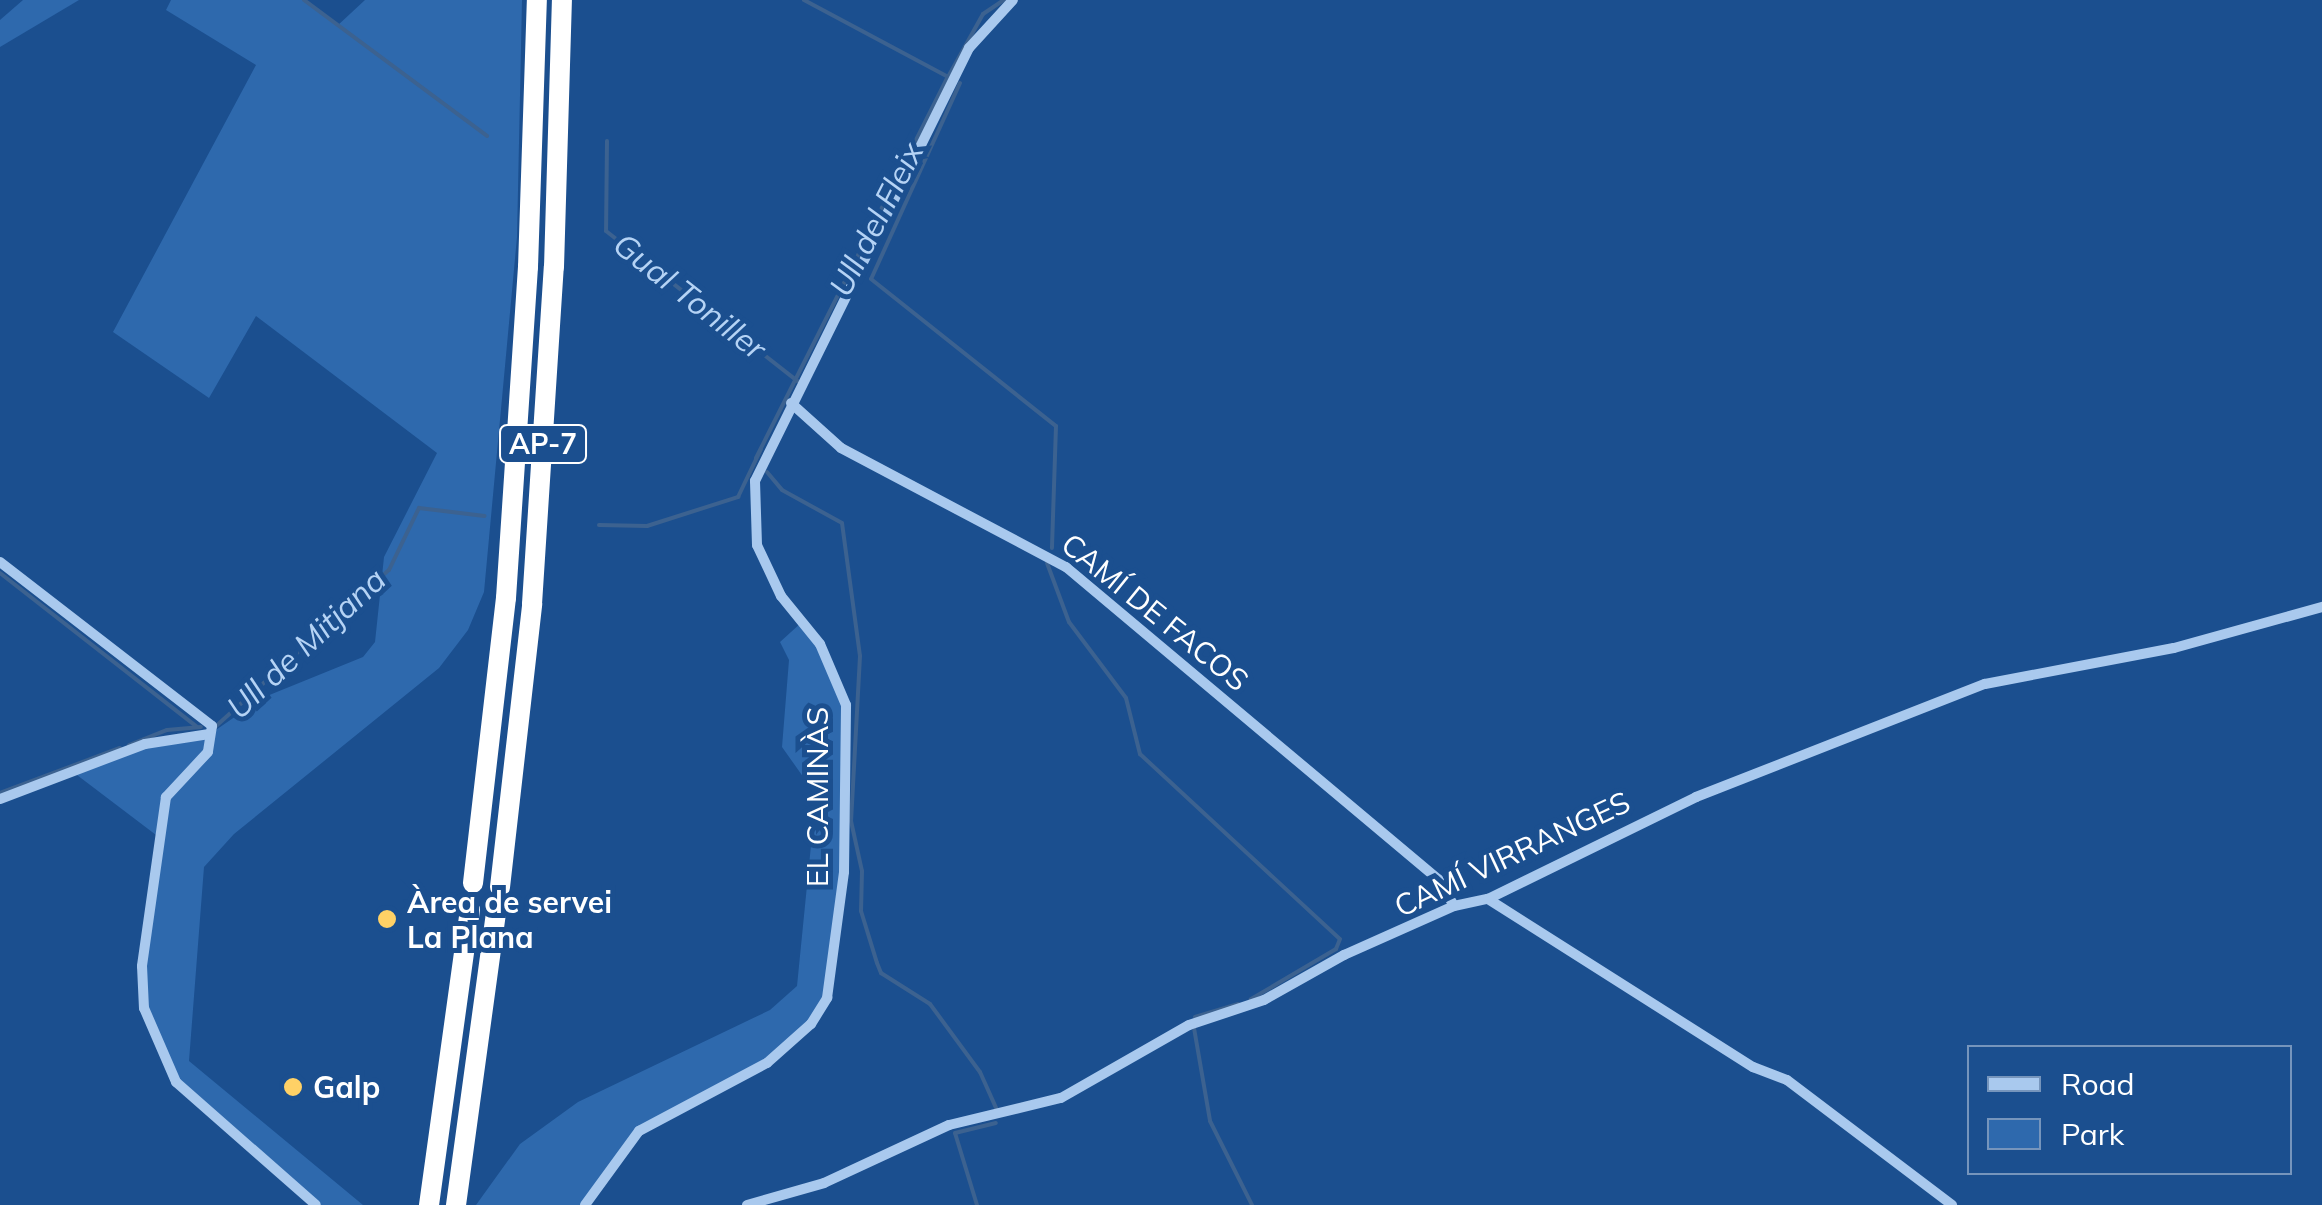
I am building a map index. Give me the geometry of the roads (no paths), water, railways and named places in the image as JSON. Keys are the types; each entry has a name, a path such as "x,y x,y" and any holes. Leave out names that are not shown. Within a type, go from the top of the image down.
{"highway":[{"name":"AP-7","path":"473,883 506,598 528,267 537,0"},
{"name":"AP-7","path":"500,887 532,604 554,267 562,0"},
{"path":"429,1205 470,910"},
{"path":"456,1205 496,913"}],"street":[{"name":"EL CAMINÀS","path":"584,1205 639,1130 789,1046 826,998 835,966 844,872 846,705 820,644 774,584 757,545 752,505 766,452 969,48 1013,0"},
{"name":"CAMÍ DE FACOS","path":"791,403 841,448 1066,567 1438,879 1454,906"},
{"path":"0,562 212,726 208,752 166,797 142,966 144,1008 169,1074 316,1205"},
{"name":"CAMÍ VIRRANGES","path":"747,1205 824,1183 949,1125 1062,1098 1189,1025 1264,1000 1344,954 1454,906 1488,899 1696,796 1985,684 2174,648 2322,607"},
{"path":"0,798 145,744 210,734"},
{"path":"1488,899 1753,1067 1786,1080 1952,1205"}],"waterway":[{"name":"Gual Toniller","path":"304,0 487,136"},
{"path":"804,0 948,77"},
{"name":"Ull del Fleix","path":"756,458 948,77 983,14 1004,0"},
{"path":"960,83 871,279 1056,426 1052,548"},
{"name":"Gual Toniller","path":"607,141 606,231 797,381"},
{"name":"Ull de Mitjana","path":"599,525 647,526 738,497 761,449"},
{"path":"767,472 782,490 842,523 860,656 851,821 862,871 861,911 877,963 881,973 930,1004 980,1072 997,1110"},
{"name":"Ull de Mitjana","path":"215,727 389,570 419,508 485,516"},
{"path":"1047,563 1069,622 1126,698 1140,754 1340,939 1336,949 1251,999"},
{"path":"0,573 197,727"},
{"name":"Ull de Mitjana","path":"129,745 167,730 201,727"},
{"name":"Ull de Mitjana","path":"0,793 120,748"},
{"path":"1195,1017 1238,1004"},
{"path":"1194,1028 1210,1121 1252,1205"},
{"path":"977,1205 955,1133 996,1123"}],"place":[{"name":"Àrea de servei La Plana","path":"387,919"},
{"name":"Galp","path":"293,1087"}]}
